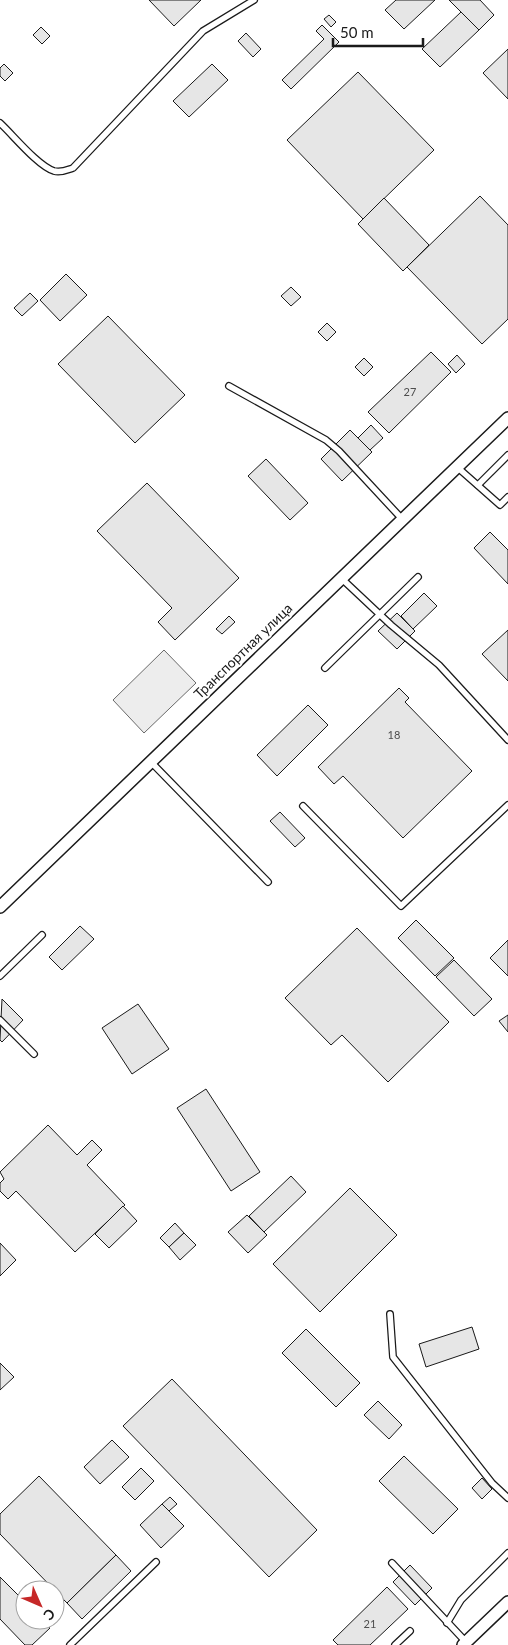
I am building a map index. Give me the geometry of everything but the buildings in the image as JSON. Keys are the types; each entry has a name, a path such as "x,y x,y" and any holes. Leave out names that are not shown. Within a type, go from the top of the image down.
{"street":[{"name":"Транспортная улица","path":"0,907 76,836 150,761 508,418"},
{"path":"464,1644 508,1602"}],"lane":[{"path":"0,123 41,163 53,171 65,171 73,168 204,31 254,0"},
{"path":"229,386 326,440 339,451 403,520"},
{"path":"478,485 508,455"},
{"path":"457,467 500,505 508,497"},
{"path":"325,668 418,576"},
{"path":"341,578 379,614 439,665 508,740"},
{"path":"150,761 268,882"},
{"path":"303,806 402,906 508,805"},
{"path":"0,976 42,935"},
{"path":"0,1020 34,1054"},
{"path":"390,1314 393,1357 492,1483 508,1498"},
{"path":"447,1623 461,1600 508,1553"},
{"path":"70,1645 156,1562"},
{"path":"392,1563 464,1644"},
{"path":"395,1645 410,1631"}],"shaded area":[{"path":"164,650 196,683 144,733 113,700"}]}
